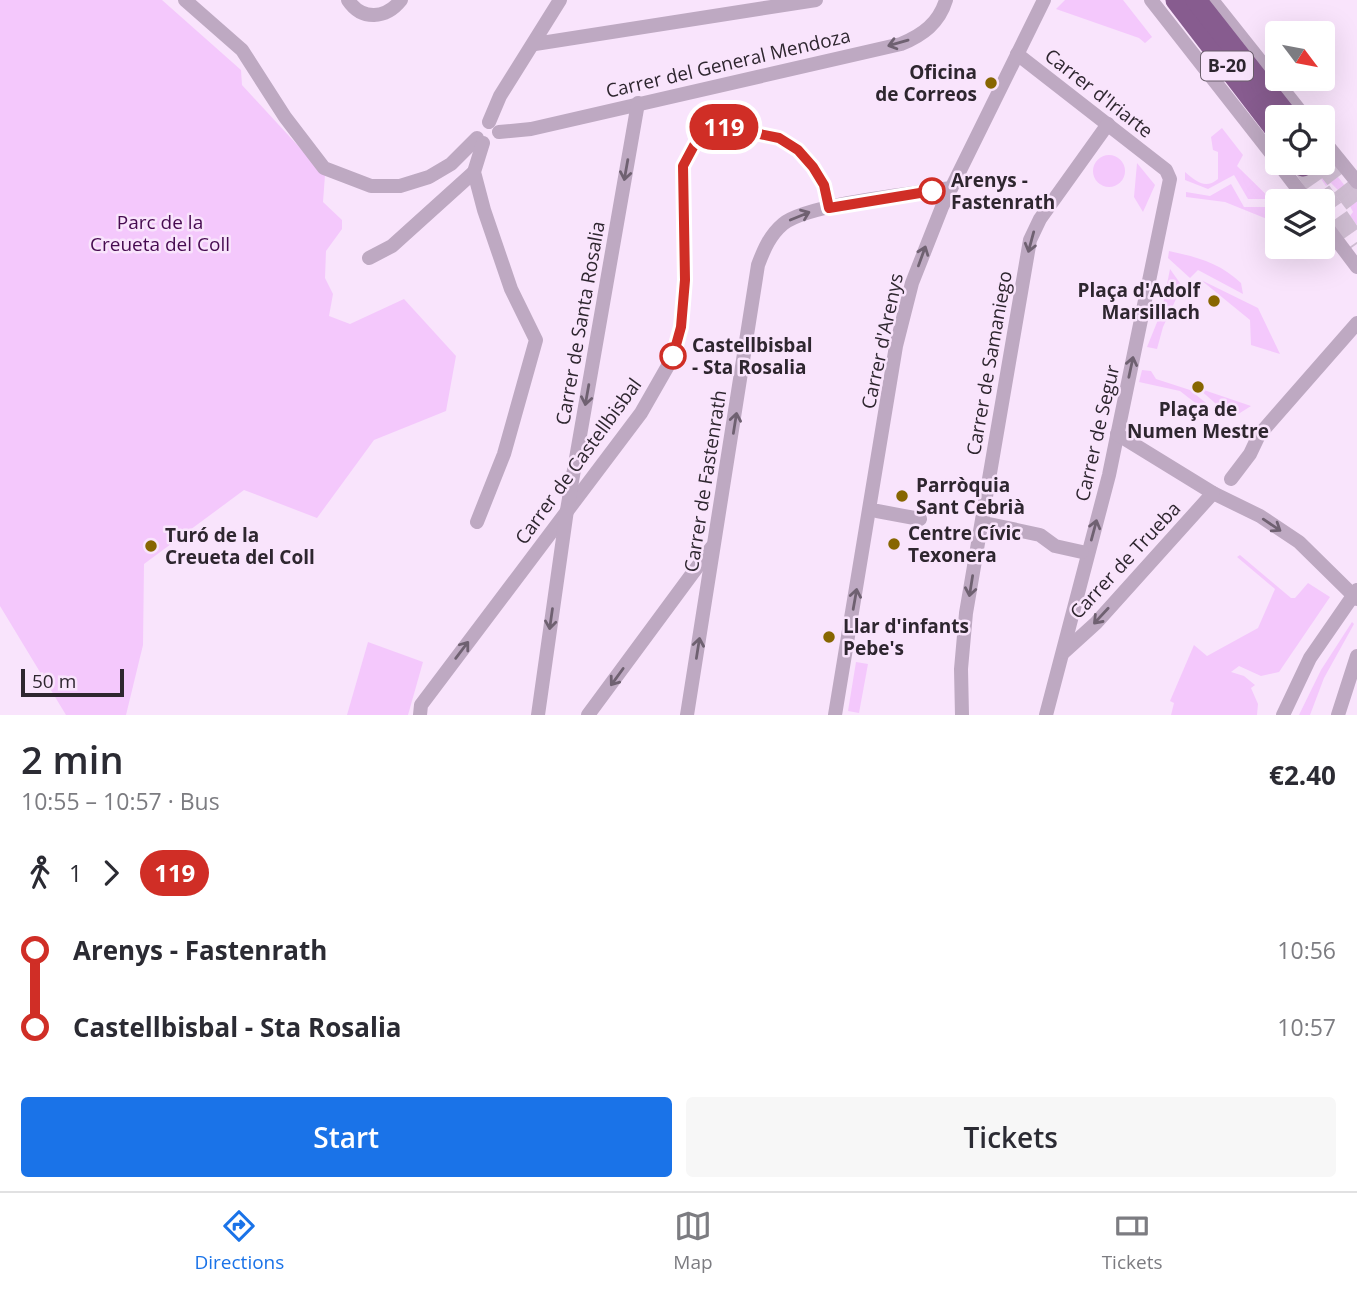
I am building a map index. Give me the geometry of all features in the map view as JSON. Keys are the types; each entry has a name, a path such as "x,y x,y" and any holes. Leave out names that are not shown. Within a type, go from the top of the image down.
{"highway":[{"name":"B-20","path":"1176,0 1265,115"},
{"name":"B-20","path":"1196,0 1279,105"}],"street":[{"path":"185,0 242,50 285,117 324,168 371,186 400,186 429,177 480,141"},
{"path":"348,0 355,9 375,16 394,9 401,0"},
{"path":"477,522 504,454 536,340 502,266 474,172 480,141 478,127 494,127 500,96 535,44 560,0"},
{"path":"535,44 816,0"},
{"name":"Carrer del General Mendoza","path":"494,127 531,129 901,44 917,37 932,25 946,0"},
{"name":"Carrer d'Arenys","path":"835,715 897,346 912,283 951,188 1044,0"},
{"path":"1151,0 1265,145"},
{"path":"1212,0 1295,105"},
{"name":"Carrer d'Iriarte","path":"1017,54 1157,162"},
{"name":"Carrer de Santa Rosalia","path":"538,715 567,510 638,103"},
{"name":"Carrer de Samaniego","path":"962,715 961,669 967,613 1030,240 1040,219 1108,124"},
{"name":"Carrer de Castellbisbal","path":"421,710 641,412 673,357 681,327 685,280 683,166 698,138 721,126 779,138 798,150 813,167 824,185 829,208"},
{"path":"1335,155 1357,182"},
{"name":"Carrer de Segur","path":"1046,715 1117,434 1170,179 1167,170 1157,162"},
{"path":"369,258 392,246 474,172"},
{"name":"Carrer de Fastenrath","path":"687,715 758,265 766,243 784,222 829,208 951,188"},
{"path":"1335,238 1357,267"},
{"path":"1231,480 1250,454 1259,435 1357,323"},
{"path":"1117,434 1213,493 1260,516 1299,542 1355,594 1310,657 1283,715"},
{"name":"Carrer de Trueba","path":"1063,652 1096,623 1213,493"},
{"path":"877,511 918,516"},
{"path":"989,524 1040,535 1055,546 1082,552"},
{"path":"588,715 715,543"},
{"path":"1338,715 1357,656"}],"green space":[{"name":"Parc de la Creueta del Coll","path":"0,0 162,0 241,70 242,85 325,175 323,202 342,220 342,229 326,251 325,278 333,294 329,316 350,324 404,299 456,356 446,411 374,440 317,518 244,490 144,564 143,645 126,715 66,715 0,606"},
{"path":"1065,0 1123,0 1152,37 1145,43 1139,38 1056,9"},
{"path":"1222,128 1243,155 1237,166 1265,193 1265,199 1248,199 1234,175 1208,189 1185,180 1185,172 1205,184 1218,179 1218,152 1213,150 1211,137"},
{"path":"1109,155 1121,159 1125,171 1121,183 1109,187 1097,183 1093,171 1097,159"},
{"path":"1137,163 1155,185 1143,212 1134,197"},
{"path":"1335,173 1357,201 1357,225 1350,216 1353,212 1346,198 1331,183 1326,186 1319,176"},
{"path":"1231,184 1244,207 1265,207 1265,218 1225,202 1186,197 1186,192 1210,196"},
{"path":"1169,251 1199,258 1225,270 1241,283 1243,294 1198,270 1190,278 1168,258"},
{"path":"1170,269 1182,286 1163,327 1157,349 1147,347 1162,310"},
{"path":"1201,280 1258,308 1280,354 1251,345 1250,320"},
{"path":"1142,370 1151,371 1156,379 1190,390 1206,403 1198,405 1180,391 1139,382"},
{"path":"1198,388 1251,406 1232,418"},
{"path":"1240,555 1291,598 1295,598 1308,583 1330,597 1279,672 1261,676 1239,666 1231,672 1244,676 1255,685 1251,688 1258,704 1257,715 1171,715 1174,703 1170,701 1194,645 1207,656 1258,628 1275,589 1237,557"},
{"path":"1352,622 1354,624 1324,678 1310,715 1299,715 1321,670"},
{"path":"368,642 423,662 408,715 347,715"},
{"path":"856,662 868,664 859,713 848,711"}],"tunnel":[{"path":"1309,175 1357,244"},
{"path":"1333,175 1357,206"}],"bus line":[{"name":"119","path":"673,356 681,327 685,280 683,166 698,138 721,126 779,138 798,150 813,167 824,185 825,202 829,208 932,191"}],"place":[{"name":"Oficina de Correos","path":"991,83"},
{"name":"Arenys - Fastenrath","path":"932,191"},
{"name":"Plaça d'Adolf Marsillach","path":"1214,301"},
{"name":"Castellbisbal - Sta Rosalia","path":"673,356"},
{"name":"Plaça de Numen Mestre","path":"1198,387"},
{"name":"Parròquia Sant Cebrià","path":"902,496"},
{"name":"Centre Cívic Texonera","path":"894,544"},
{"name":"Turó de la Creueta del Coll","path":"151,546"},
{"name":"Llar d'infants Pebe's","path":"829,637"}]}
